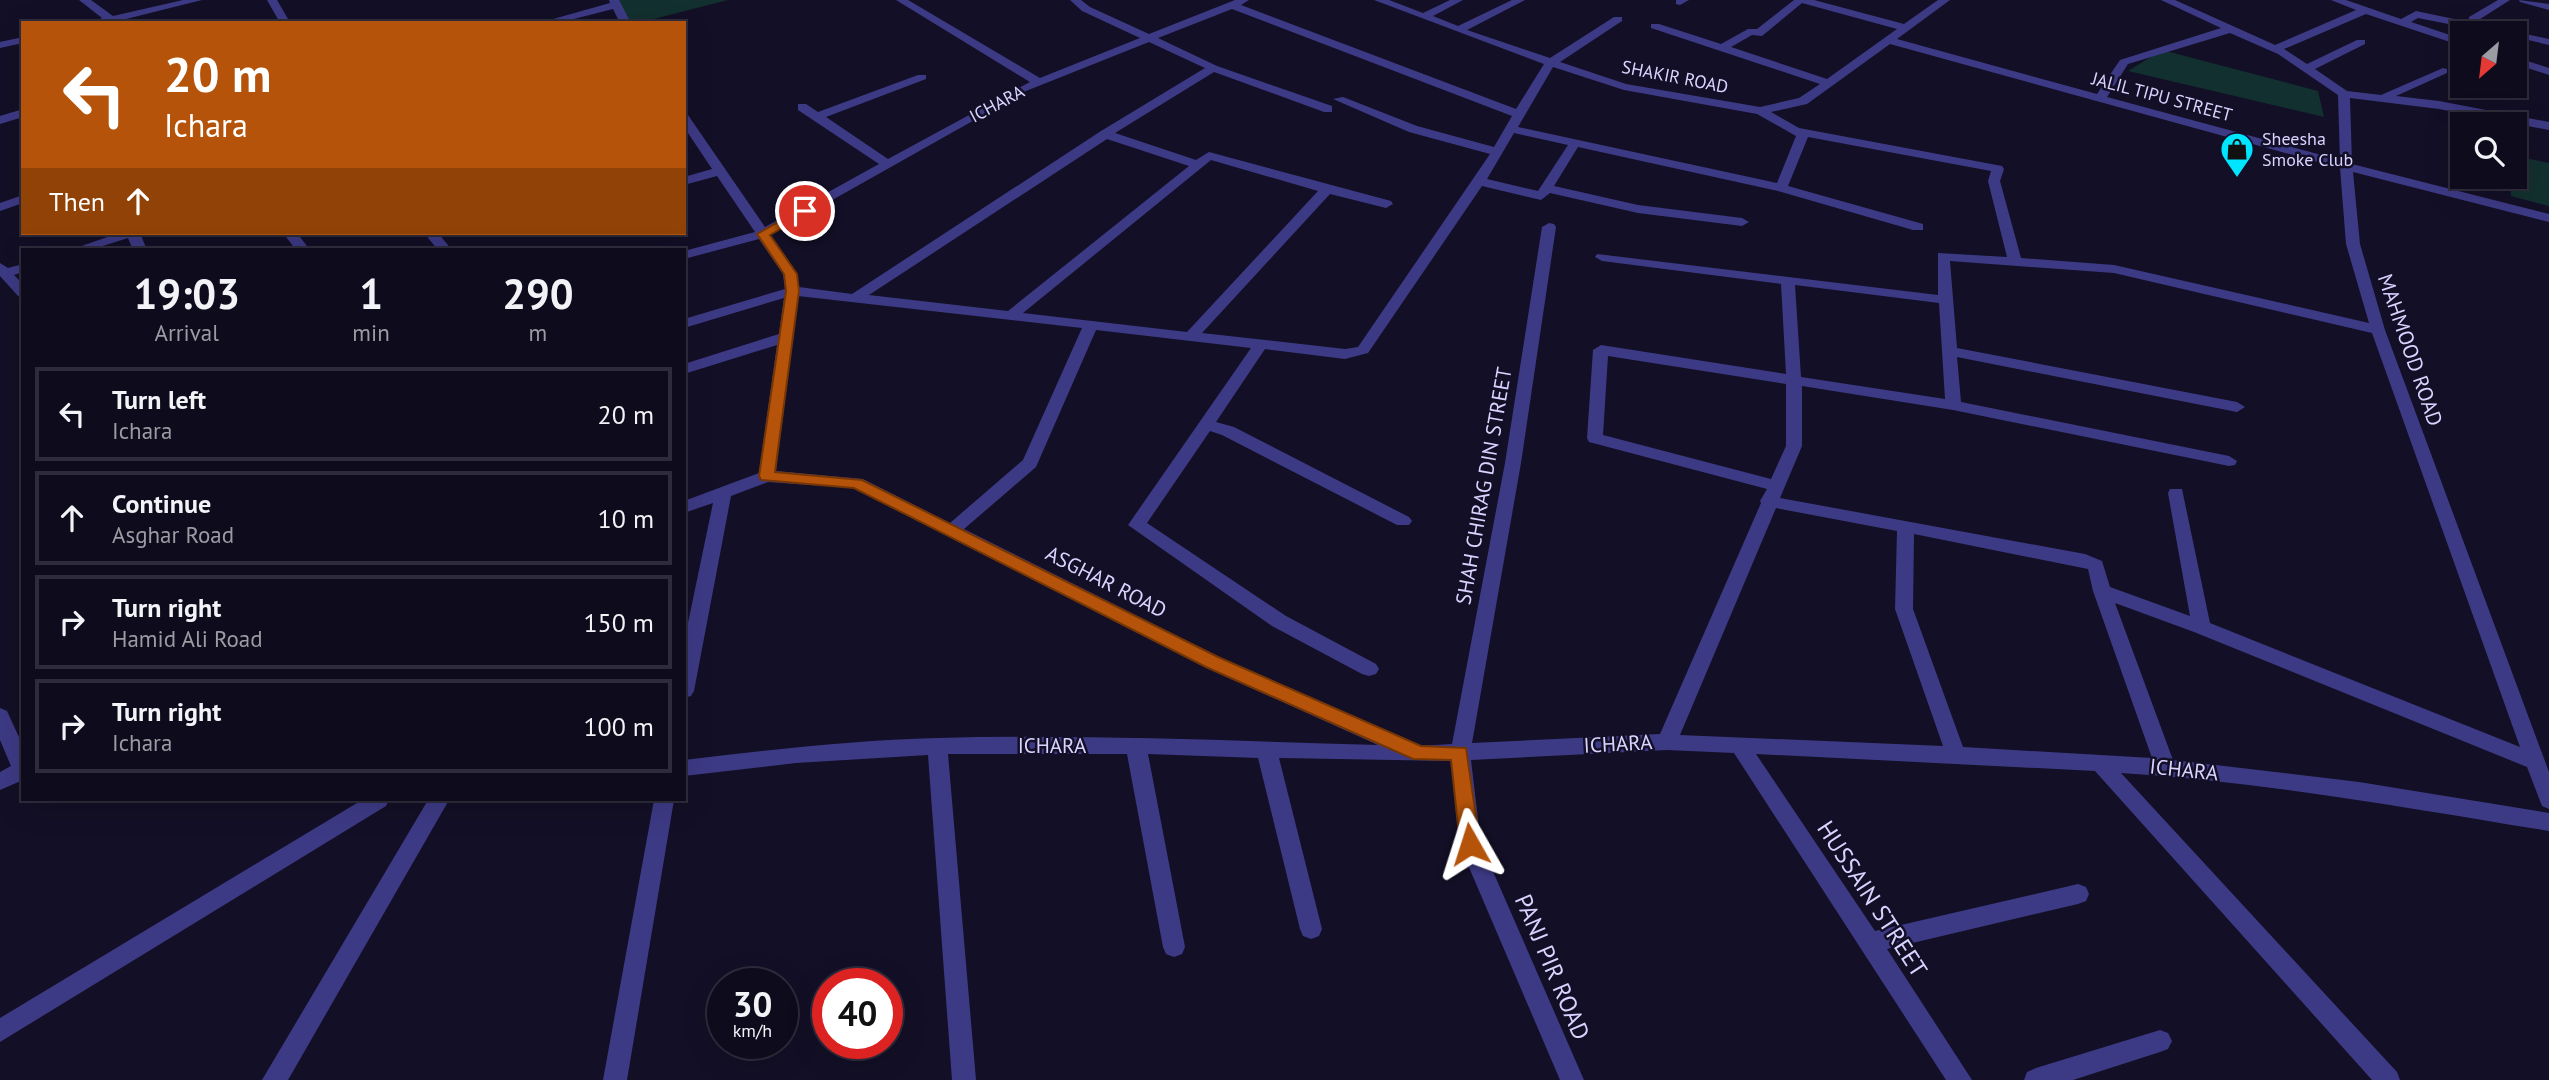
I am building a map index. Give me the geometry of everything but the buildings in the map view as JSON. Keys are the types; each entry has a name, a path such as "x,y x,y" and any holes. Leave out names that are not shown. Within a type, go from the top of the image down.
{"street":[{"path":"84,0 110,19"},
{"path":"102,21 197,0"},
{"path":"272,0 283,19"},
{"path":"901,0 1039,82"},
{"path":"1075,0 1086,9 1213,68 1328,108"},
{"name":"SHAKIR ROAD","path":"1379,0 1623,87 1760,111 1803,101 1945,0"},
{"path":"1423,17 1458,0"},
{"path":"1458,30 1520,0"},
{"path":"1722,48 1752,31 1758,34 1801,0 1905,28"},
{"path":"2166,0 2274,49 2344,94 2439,105 2549,126"},
{"path":"2336,0 2450,39"},
{"path":"2473,19 2505,0"},
{"path":"2524,0 2549,7"},
{"path":"1238,2 1520,114"},
{"name":"ICHARA","path":"686,253 763,234 1022,89 1238,2"},
{"path":"551,21 615,3 625,21"},
{"path":"2274,49 2365,10"},
{"path":"2401,23 2416,13 2453,21"},
{"path":"686,323 792,291 1345,354 1363,350 1479,181 1550,62 1618,19"},
{"path":"1655,26 1829,83"},
{"path":"2101,98 2124,62 2230,29"},
{"path":"2527,37 2549,42"},
{"path":"0,45 21,40"},
{"name":"JALIL TIPU STREET","path":"1888,40 2346,166 2549,218"},
{"path":"2306,68 2361,42"},
{"path":"2527,64 2549,72"},
{"path":"855,298 1105,134 1213,68"},
{"path":"2384,98 2443,71"},
{"path":"816,117 922,77"},
{"name":"MAHMOOD ROAD","path":"2344,94 2346,166 2353,244 2378,330 2549,800"},
{"path":"1339,99 1413,129 1497,152"},
{"path":"802,107 888,164"},
{"path":"1760,111 1802,135 1781,188"},
{"path":"0,120 21,114"},
{"path":"686,121 790,274 792,291 766,476 686,506"},
{"path":"1511,129 1781,188 1918,227"},
{"path":"1796,131 1998,169 1994,181 2015,261"},
{"path":"1105,134 1198,165"},
{"path":"1479,181 1541,196 1575,143"},
{"path":"1012,315 1209,156 1386,204"},
{"path":"686,180 720,171"},
{"path":"1546,187 1638,209 1742,222"},
{"path":"1192,335 1327,189"},
{"path":"0,207 21,201"},
{"name":"SHAH CHIRAG DIN STREET","path":"1460,753 1513,463 1549,226"},
{"path":"83,248 126,235"},
{"path":"1953,405 1943,256 2114,269 2378,330"},
{"path":"1602,257 1946,300"},
{"path":"3,270 21,268"},
{"path":"3,270 21,291"},
{"path":"1667,742 1794,446 1794,382 1788,280"},
{"path":"951,531 1030,463 1091,324"},
{"path":"686,368 786,337"},
{"path":"1262,343 1137,525 1279,621 1369,669"},
{"path":"2165,767 2102,591 2096,565 2085,560 1906,525 1772,493 1594,438 1601,350 1953,405 2229,461"},
{"path":"1950,351 2237,407"},
{"path":"1206,425 1228,430 1402,521"},
{"name":"ASGHAR ROAD","path":"766,476 857,483 1212,662 1419,754"},
{"path":"2176,493 2201,627"},
{"path":"686,681 723,494"},
{"path":"1906,525 1904,609 1956,755"},
{"path":"2102,591 2201,627 2535,762"},
{"path":"0,716 21,765"},
{"name":"ICHARA","path":"686,768 796,755 937,746 1266,748 1419,754 1667,742 2165,767 2359,791 2549,822"},
{"path":"937,746 964,1080"},
{"path":"1136,746 1174,947"},
{"name":"HUSSAIN STREET","path":"1740,747 1960,1080"},
{"path":"1266,748 1311,929"},
{"name":"PANJ PIR ROAD","path":"1460,753 1470,844 1572,1080"},
{"path":"2100,762 2388,1080"},
{"path":"0,782 21,771"},
{"path":"0,1031 377,801"},
{"path":"274,1080 438,801"},
{"path":"615,1080 664,801"},
{"path":"1868,943 2078,894"},
{"path":"2036,1080 2160,1041"}],"green space":[{"path":"613,0 728,0 646,21 625,21"},
{"path":"2162,50 2318,91 2324,117 2128,71"},
{"path":"2527,158 2549,163 2549,206 2511,196 2511,189 2527,189"}],"place":[{"name":"Sheesha Smoke Club","path":"2237,179"}],"route":[{"path":"805,211 763,234 790,274 792,291 766,476 857,483 1212,662 1419,754 1460,753 1470,844"}]}
